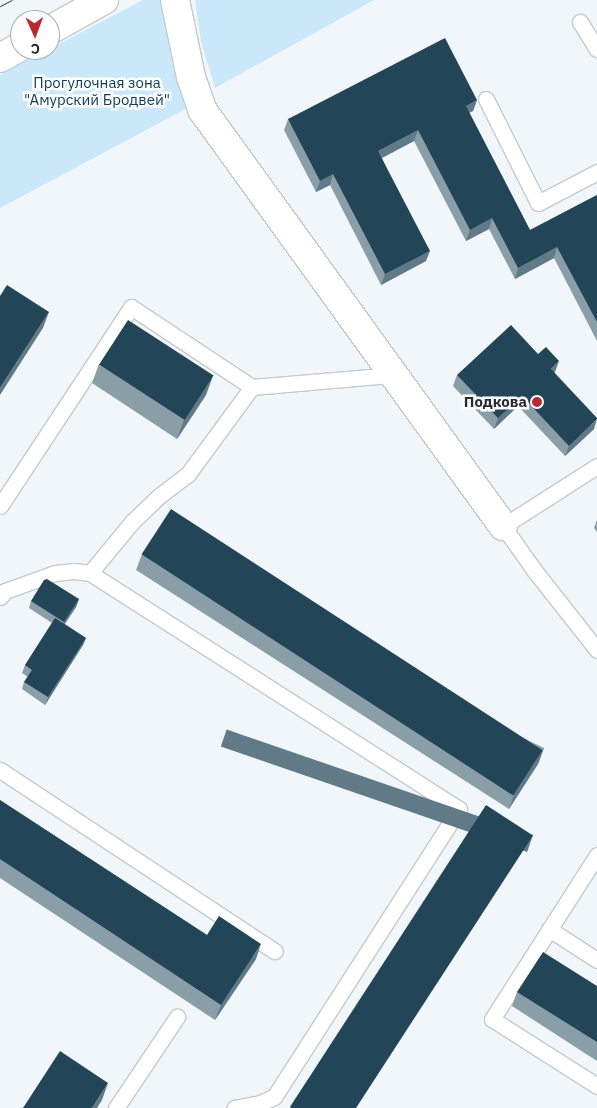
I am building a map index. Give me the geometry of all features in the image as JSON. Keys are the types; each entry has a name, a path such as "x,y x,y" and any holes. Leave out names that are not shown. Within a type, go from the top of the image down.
{"street":[{"path":"60,24 104,0"},
{"path":"175,0 190,77 203,111 504,526"}],"lane":[{"path":"580,22 597,49"},
{"path":"486,99 538,203 597,172"},
{"path":"0,506 131,307 252,387 393,375"},
{"path":"90,573 132,522 159,496 188,474 252,387"},
{"path":"597,466 504,526 534,570 597,650"},
{"path":"0,597 5,591 55,573 74,571 90,573 459,809 274,1098 234,1108"},
{"path":"0,770 275,951"},
{"path":"597,855 492,1019 597,1086"},
{"path":"549,929 597,960"},
{"path":"116,1108 177,1016"}],"green space":[{"name":"Прогулочная зона \"Амурский Бродвей\"","path":"143,0 164,0 193,105 0,208 0,75 29,60 60,60 60,44"},
{"name":"Прогулочная зона \"Амурский Бродвей\"","path":"195,0 374,0 215,88 201,41"}],"building":[{"path":"445,38 477,100 466,106 530,230 597,195 597,322 557,247 518,268 492,218 470,230 418,130 378,151 430,251 385,274 333,174 320,181 288,119"},
{"path":"7,285 49,312 0,388 0,296"},
{"path":"128,320 214,376 185,420 99,364"},
{"path":"511,325 538,354 546,347 559,361 551,369 597,418 569,446 522,396 498,418 457,375"},
{"path":"171,509 543,750 513,796 142,554"},
{"path":"47,579 79,599 64,622 31,601 44,580"},
{"path":"55,618 86,638 48,697 24,682 32,670 25,665"},
{"path":"0,800 207,935 219,916 261,944 221,1005 0,859"},
{"path":"486,805 533,835 356,1108 290,1107"},
{"path":"543,952 597,986 597,1042 517,992"},
{"path":"60,1051 108,1083 92,1108 23,1108"}],"tram line":[{"path":"0,6 12,0"}],"place":[{"name":"Подкова","path":"537,402"}]}
